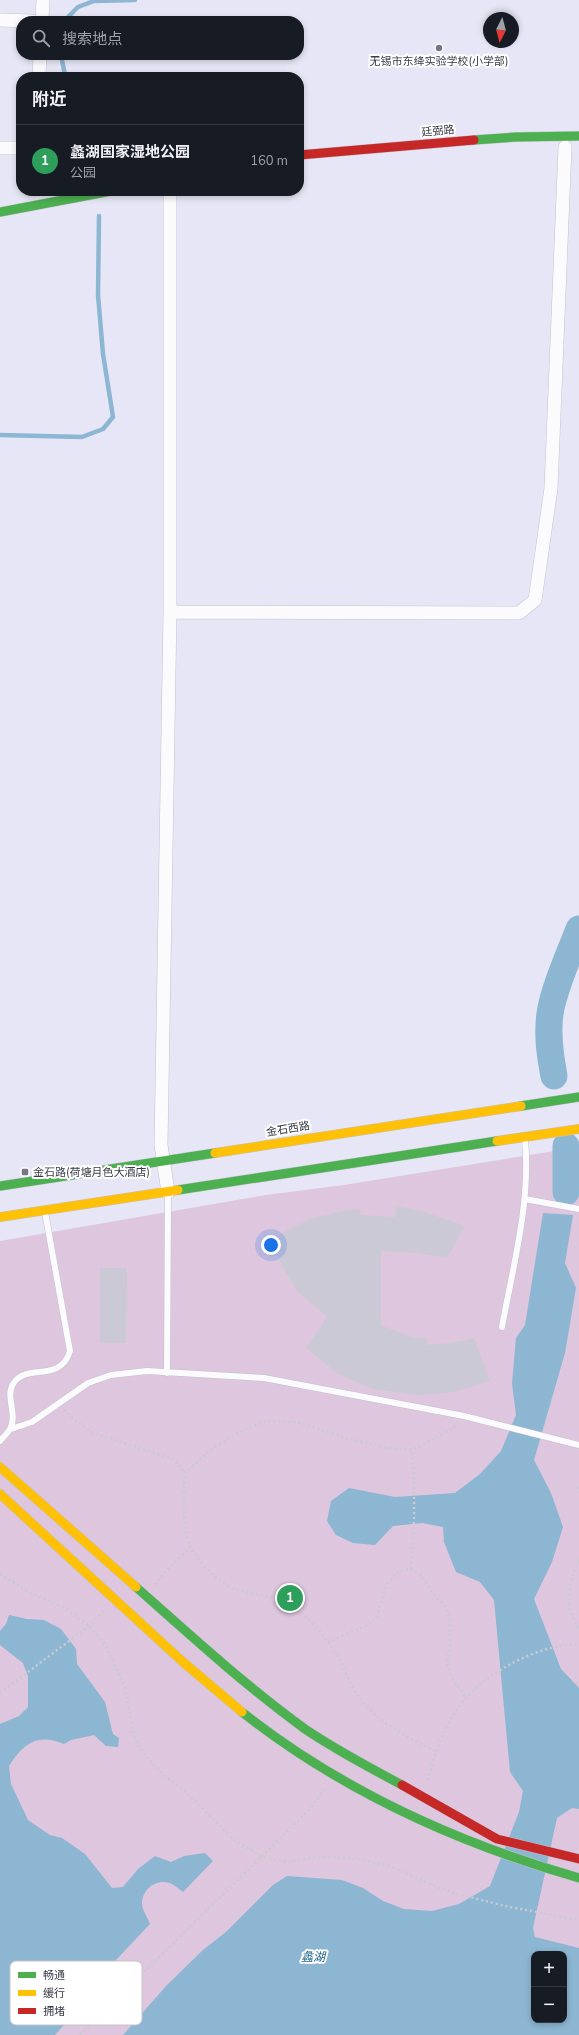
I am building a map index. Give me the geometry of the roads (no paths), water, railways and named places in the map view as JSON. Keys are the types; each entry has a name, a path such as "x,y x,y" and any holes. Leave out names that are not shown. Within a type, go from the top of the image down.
{"main road":[{"name":"廷弼路","path":"304,155 516,137 579,136"},
{"path":"0,212 85,196"},
{"name":"金石西路","path":"0,1186 579,1097"},
{"path":"0,1217 579,1129"},
{"path":"0,1467 208,1651 306,1729 368,1767 424,1796 497,1839 564,1857 579,1859"},
{"path":"0,1494 205,1683 270,1733 334,1774 402,1812 455,1837 493,1852 579,1878"}],"street":[{"path":"42,16 43,0"},
{"path":"0,20 16,20"},
{"path":"39,72 40,60"},
{"path":"170,612 519,613 535,600 551,488 565,147"},
{"path":"0,148 16,148"},
{"path":"168,1192 161,1145 170,612 170,196"}],"lane":[{"path":"502,1327 525,1199 527,1162 525,1138"},
{"path":"167,1373 168,1192"},
{"path":"525,1199 579,1208"},
{"path":"11,1429 13,1410 10,1394 13,1383 22,1376 56,1369 67,1361 70,1351 45,1210"},
{"path":"0,1441 11,1429 32,1422 57,1403 88,1383 111,1375 147,1371 264,1378 464,1416 579,1445"}],"water":[{"name":"蠡湖","path":"543,1213 573,1215 565,1263 576,1288 565,1353 534,1460 551,1493 563,1527 552,1562 534,1599 561,1669 579,1688 579,1809 572,1808 557,1818 533,1928 535,1937 579,1948 579,2035 123,2035 132,2025 142,2025 142,2013 167,1985 203,1950 227,1931 273,1885 287,1876 342,1880 363,1888 383,1901 404,1909 432,1911 459,1904 490,1886 519,1812 523,1791 510,1772 494,1600 480,1582 456,1572 444,1542 443,1527 422,1523 393,1526 375,1545 353,1543 336,1535 327,1521 331,1501 349,1488 395,1497 455,1493 480,1474 501,1451 516,1415 512,1383 516,1338 525,1325"},
{"path":"9,1615 27,1619 44,1620 61,1629 76,1649 77,1664 105,1702 113,1734 119,1738 118,1747 106,1746 94,1735 71,1740 64,1744 54,1741 39,1740 32,1742 20,1751 9,1766 11,1784 28,1820 50,1835 62,1838 85,1854 112,1888 123,1887 138,1869 155,1856 171,1862 184,1856 205,1853 213,1861 183,1892 172,1884 165,1882 155,1884 147,1890 144,1894 142,1904 150,1924 115,1961 10,1961 10,2025 64,2025 55,2035 0,2035 0,1724 19,1716 28,1707 28,1676 23,1663 0,1645 0,1631 6,1624"}],"waterway":[{"path":"69,16 78,7 94,1 135,0"},
{"path":"62,60 64,72"},
{"path":"0,435 82,437 103,429 113,417 103,354 98,295 99,216"},
{"path":"554,1076 549,1045 550,1014 558,983 579,929"},
{"path":"566,1146 566,1192"}],"place":[{"name":"无锡市东绛实验学校(小学部)","path":"439,48"},
{"name":"金石路(荷塘月色大酒店)","path":"25,1172"},
{"name":"蠡湖国家湿地公园","path":"290,1598"}]}
